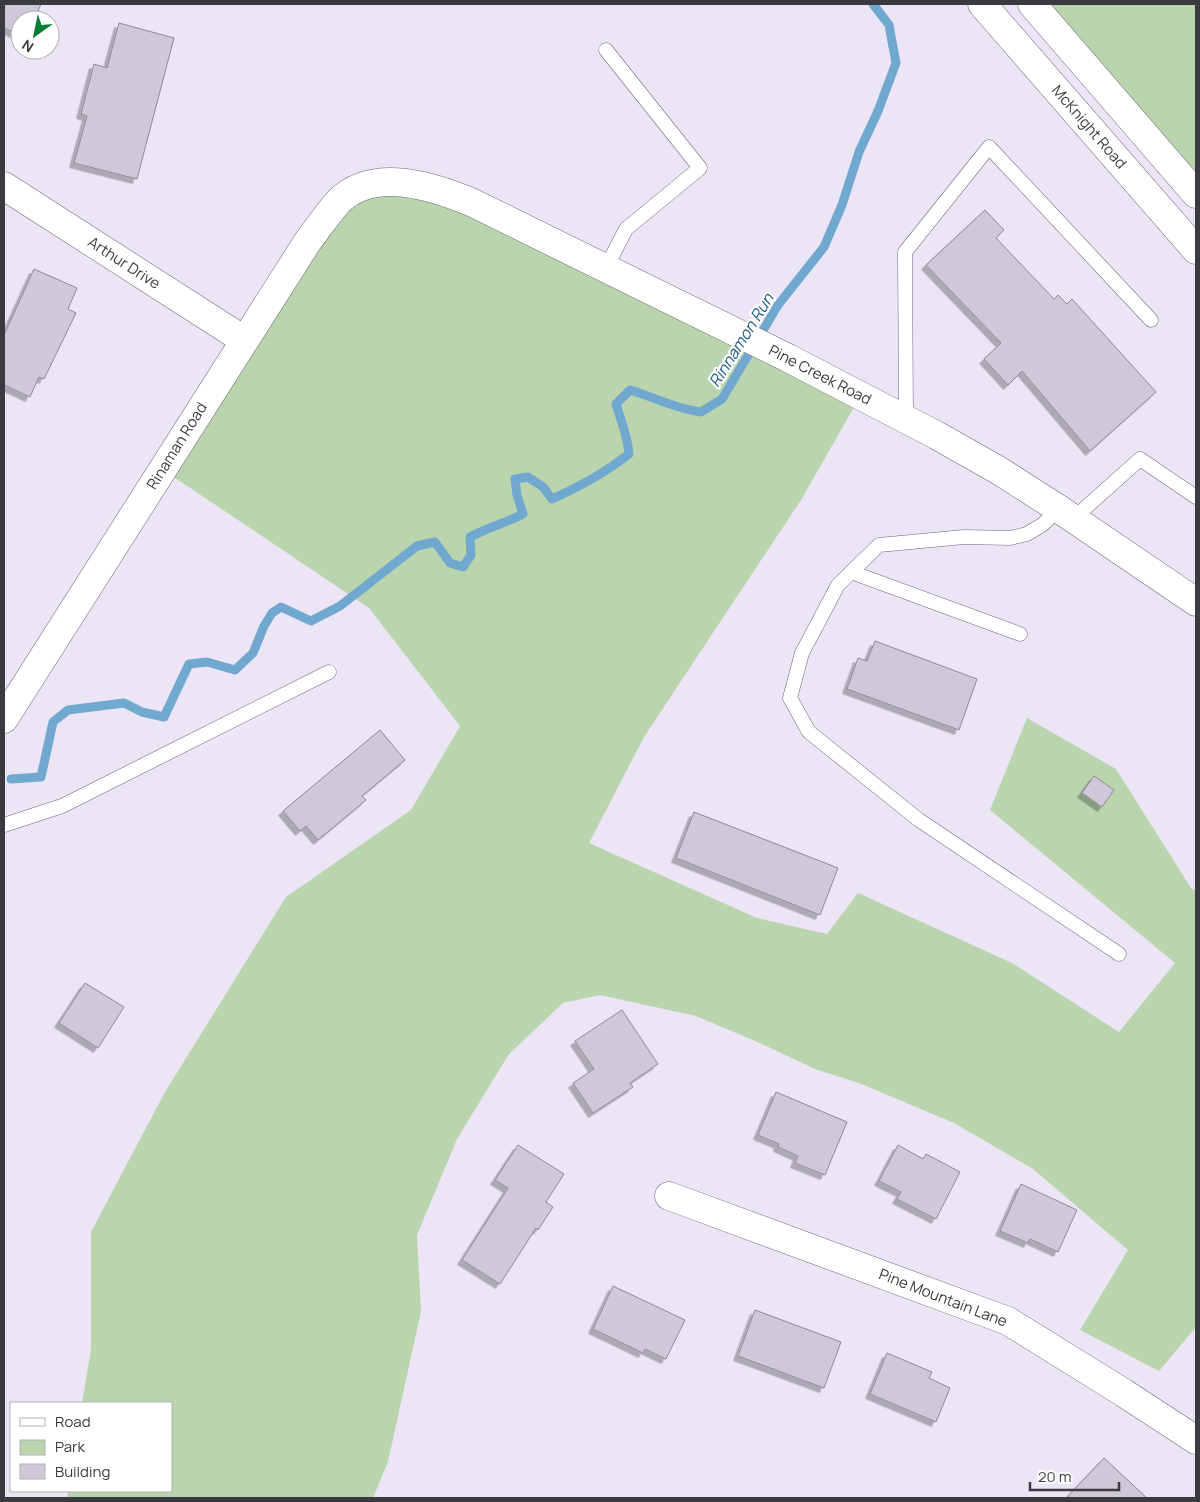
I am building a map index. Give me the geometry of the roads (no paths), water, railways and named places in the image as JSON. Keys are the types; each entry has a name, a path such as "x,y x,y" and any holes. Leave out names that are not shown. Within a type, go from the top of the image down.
{"main road":[{"name":"McKnight Road","path":"982,4 1196,250"},
{"path":"1032,4 1196,194"},
{"name":"Pine Creek Road","path":"364,186 401,183 421,185 454,195 788,358 906,419 998,470 1196,602"},
{"name":"Arthur Drive","path":"4,186 244,340"},
{"name":"Rinaman Road","path":"4,719 308,241 339,202 364,186"},
{"name":"Pine Mountain Lane","path":"669,1196 1008,1321 1196,1440"}],"lane":[{"path":"606,50 700,168 626,229 606,268"},
{"path":"906,419 905,252 989,147 1151,320"},
{"path":"1119,954 919,820 809,732 790,698 802,653 838,585 879,544 964,537 1010,538 1028,534 1066,514 1140,459 1196,497"},
{"path":"851,572 1020,634"},
{"path":"4,825 62,806 329,672"}],"waterway":[{"name":"Rinnamon Run","path":"11,779 41,777 53,722 68,710 124,703 142,712 164,717 189,664 207,662 235,670 253,653 264,626 272,613 281,607 311,621 340,606 417,546 435,542 450,563 463,567 471,555 470,537 523,514 517,495 515,479 528,477 543,487 552,499 592,479 629,454 626,435 616,404 630,390 674,406 701,412 722,399 778,305 824,247 842,205 859,152 878,111 896,63 889,25 873,4"}]}
